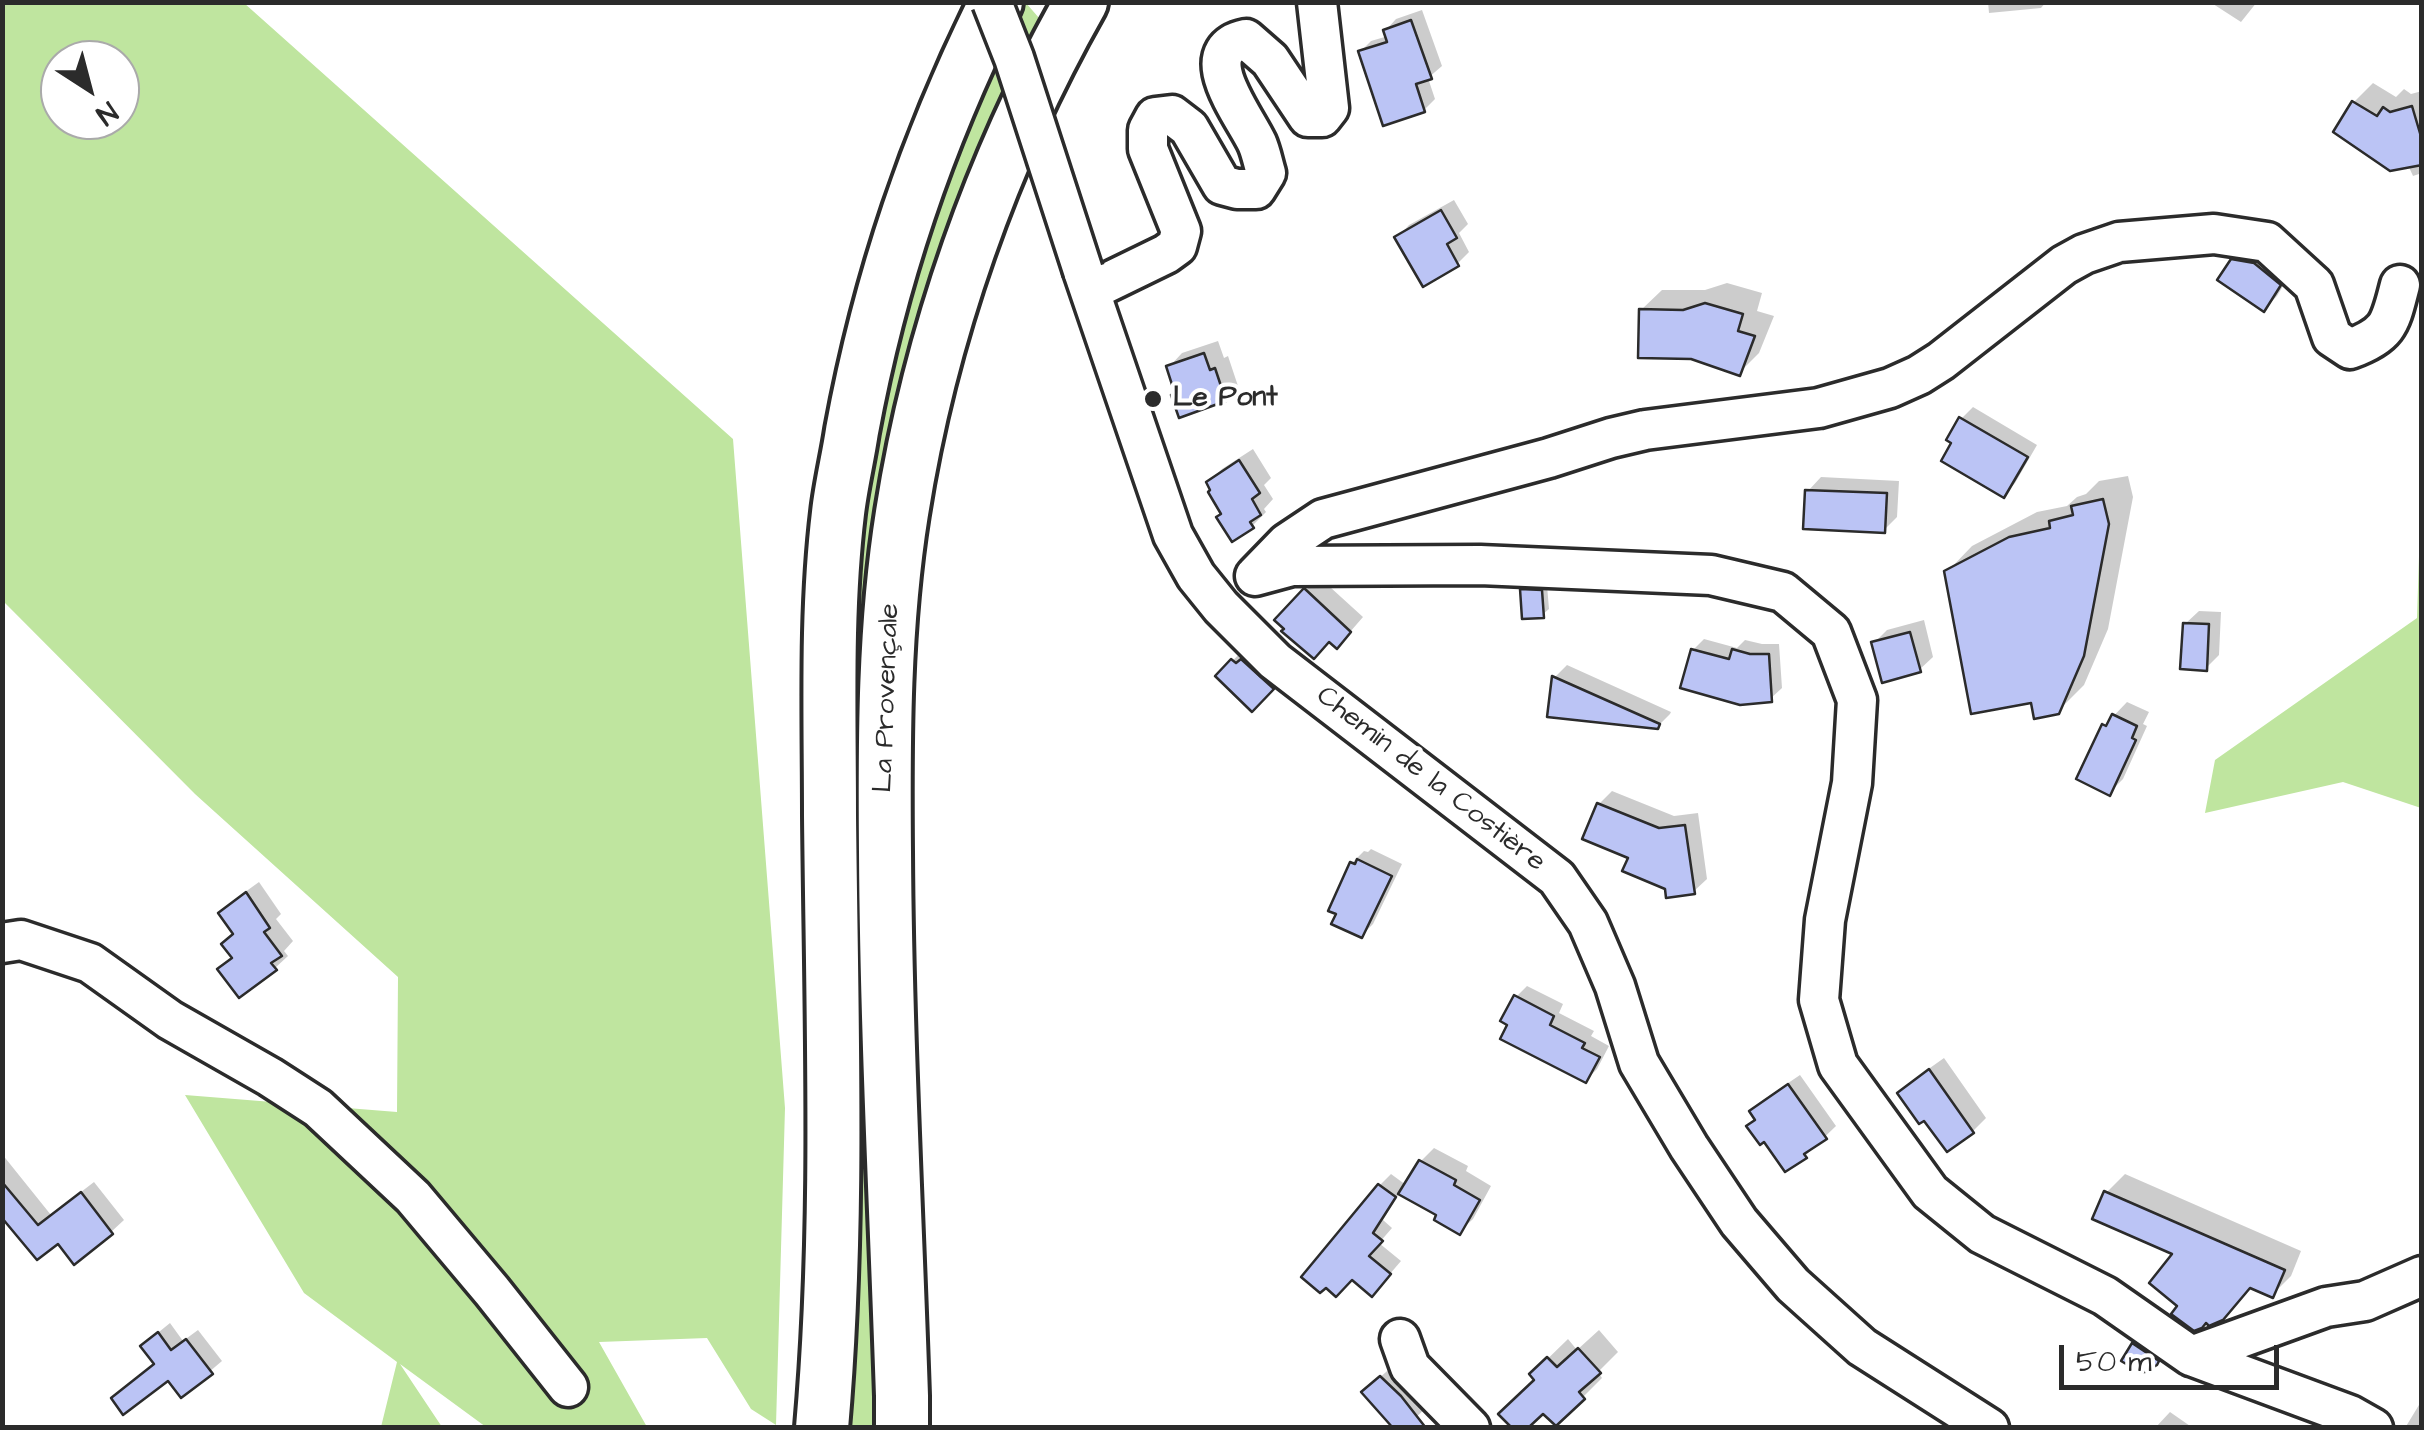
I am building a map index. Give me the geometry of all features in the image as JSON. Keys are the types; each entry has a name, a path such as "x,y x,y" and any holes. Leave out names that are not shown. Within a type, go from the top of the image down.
{"highway":[{"name":"La Provençale","path":"822,1428 833,1218 830,632 838,512 861,385 888,272 918,180 994,2"},
{"name":"La Provençale","path":"902,1428 886,924 884,715 890,613 902,513 928,382 956,290 1003,160 1050,57 1081,2"}],"street":[{"name":"Chemin de la Costière","path":"994,2 1173,535 1196,576 1276,661 1557,878 1588,923 1615,986 1638,1063 1739,1222 1793,1285 1862,1347 1989,1428"},
{"path":"1086,281 1166,254 1177,246 1181,231 1148,149 1148,130 1155,117 1172,115 1189,128 1222,185 1256,189 1266,173 1258,145 1223,78 1220,58 1226,47 1246,39 1270,60 1308,117 1322,117 1329,108 1317,2"},
{"path":"1221,606 1288,542 1323,519 1645,430 1819,408 1890,388 1941,360 2064,265 2119,242 2214,234 2268,242 2314,284 2332,337 2350,349 2373,340 2390,322 2400,285"},
{"path":"1256,576 1292,566 1442,565 1712,574 1784,592 1831,632 1857,700 1852,783 1825,920 1819,1000 1838,1065 1930,1192 1982,1234 2106,1296 2191,1356 2350,1415 2372,1428"},
{"path":"2,944 21,940 90,963 170,1020 318,1108 414,1198 568,1387"},
{"path":"2191,1356 2326,1307 2365,1301 2422,1276"},
{"path":"1400,1339 1410,1367 1470,1428"}],"green space":[{"path":"2,3 244,3 733,439 785,1108 776,1425 751,1409 707,1338 599,1342 647,1427 486,1427 400,1364 442,1427 381,1427 397,1362 304,1293 185,1095 397,1112 398,977 195,794 3,601"},
{"path":"1022,3 1046,26 884,496 857,700 861,546 888,372 939,196"},
{"path":"2421,494 2421,808 2343,782 2205,813 2215,760 2417,618"},
{"path":"859,1046 871,1240 876,1427 845,1428"}],"building":[{"path":"1411,20 1432,79 1416,84 1425,112 1383,126 1358,51 1387,42 1383,30"},
{"path":"2352,101 2377,116 2383,107 2390,112 2412,106 2422,140 2422,165 2390,171 2333,132"},
{"path":"1441,210 1457,238 1447,244 1459,266 1423,287 1394,237"},
{"path":"2231,259 2254,263 2281,285 2264,312 2217,280"},
{"path":"1705,303 1743,314 1738,331 1755,336 1740,376 1691,359 1638,358 1639,309 1683,310"},
{"path":"1204,353 1210,370 1215,368 1226,401 1179,418 1166,366"},
{"path":"1959,417 2028,457 2004,498 1941,461 1951,443 1946,440"},
{"path":"1239,460 1260,493 1252,499 1261,515 1250,522 1254,528 1232,542 1216,517 1221,514 1206,482"},
{"path":"1805,490 1887,493 1885,533 1803,529"},
{"path":"2103,499 2109,524 2084,656 2059,714 2034,719 2031,703 1971,714 1944,571 2009,537 2050,528 2049,521 2073,515 2071,506"},
{"path":"1304,588 1351,632 1337,649 1329,642 1314,659 1274,620"},
{"path":"1520,589 1542,590 1544,618 1522,619"},
{"path":"2183,623 2209,624 2207,671 2180,669"},
{"path":"1910,632 1921,672 1882,683 1871,642"},
{"path":"1691,649 1729,659 1732,649 1769,654 1772,702 1740,705 1680,688"},
{"path":"1231,659 1236,663 1241,659 1274,689 1252,712 1215,676"},
{"path":"1552,676 1660,724 1658,729 1547,717"},
{"path":"2112,714 2137,726 2132,738 2136,740 2110,796 2076,779 2102,724 2106,726"},
{"path":"1597,803 1659,828 1685,825 1695,894 1666,898 1665,889 1622,871 1628,858 1582,839"},
{"path":"1357,859 1392,876 1362,938 1331,924 1336,914 1328,911 1350,862 1355,864"},
{"path":"246,892 270,928 264,932 282,956 271,963 277,970 239,998 217,969 232,958 221,944 233,934 218,913"},
{"path":"1514,995 1554,1016 1550,1025 1585,1043 1582,1048 1600,1057 1586,1083 1500,1039 1507,1025 1500,1021"},
{"path":"1929,1069 1974,1133 1947,1152 1924,1121 1919,1124 1897,1093"},
{"path":"1788,1084 1827,1139 1785,1172 1764,1142 1760,1145 1746,1126 1755,1120 1749,1111"},
{"path":"1419,1160 1456,1180 1454,1185 1480,1200 1460,1235 1434,1220 1436,1215 1398,1194"},
{"path":"2,1182 38,1225 81,1192 113,1234 74,1265 58,1244 37,1260 2,1218"},
{"path":"1378,1184 1396,1197 1373,1233 1383,1241 1369,1256 1391,1274 1372,1297 1352,1280 1336,1297 1326,1288 1320,1293 1301,1277"},
{"path":"2104,1191 2285,1270 2273,1298 2250,1288 2223,1320 2209,1326 2206,1323 2194,1331 2171,1314 2177,1306 2149,1283 2172,1254 2092,1219"},
{"path":"158,1332 171,1350 186,1339 213,1374 181,1398 168,1381 123,1415 111,1398 154,1364 140,1346"},
{"path":"2132,1343 2159,1361 2157,1365 2140,1372 2121,1361"},
{"path":"1578,1348 1601,1373 1579,1392 1585,1399 1556,1426 1543,1414 1528,1428 1512,1428 1498,1414 1534,1380 1529,1374 1547,1357 1557,1367"},
{"path":"1380,1376 1426,1428 1393,1428 1361,1392"}],"place":[{"name":"Le Pont","path":"1153,399"}]}
